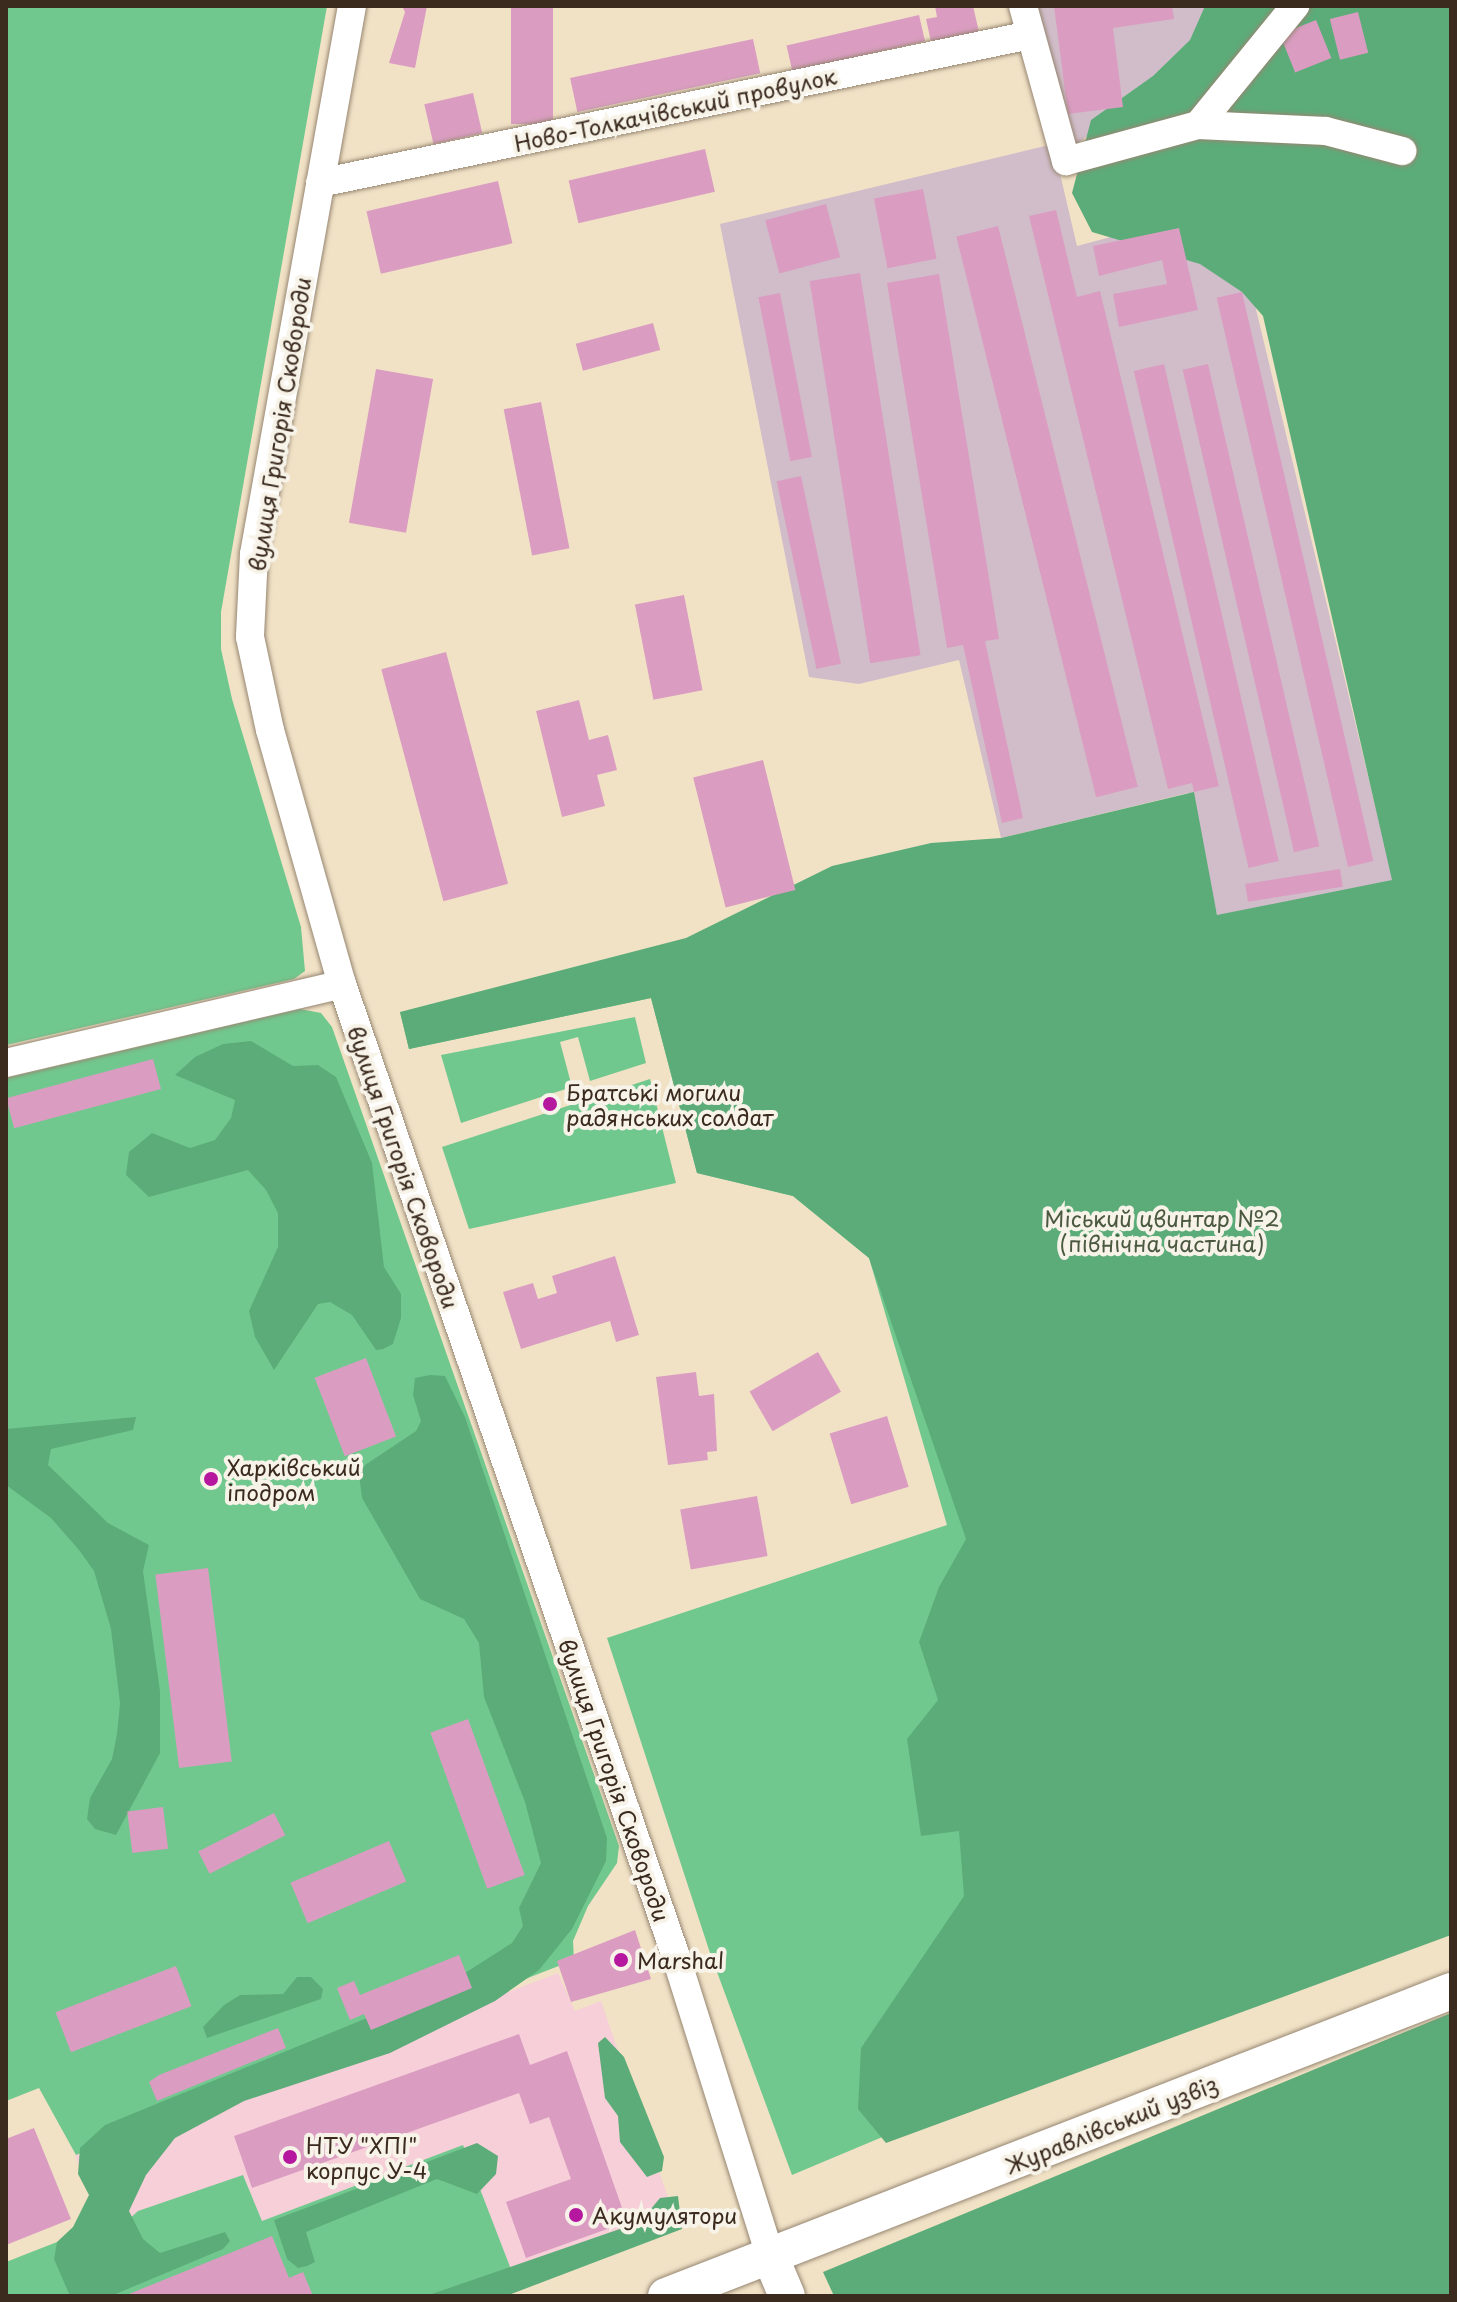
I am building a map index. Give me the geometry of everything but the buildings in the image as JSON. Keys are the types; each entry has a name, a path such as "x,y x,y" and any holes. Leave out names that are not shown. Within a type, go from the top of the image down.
{"main road":[{"name":"Журавлівський узвіз","path":"666,2296 771,2258 1451,1991"},
{"name":"вулиця Григорія Сковороди","path":"771,2258 787,2296"}],"street":[{"name":"вулиця Григорія Сковороди","path":"352,6 254,554 250,637 270,730 342,984 675,1954 771,2258"},
{"path":"1023,6 1066,161 1198,125 1326,131 1402,151"},
{"path":"1198,125 1295,6"},
{"name":"Ново-Толкачівський провулок","path":"320,183 1030,35"},
{"path":"6,1063 342,984"}],"shaded area":[{"path":"1037,6 1224,6 1212,35 1072,148"},
{"path":"1053,144 1077,246 1231,205 1393,880 1219,922 1188,793 1001,838 959,660 859,684 809,677 720,224"},
{"path":"558,1973 575,2011 601,2001 678,2227 496,2296 127,2283 75,2156"}],"green space":[{"path":"6,6 327,6 221,612 221,649 232,699 301,927 305,971 294,979 6,1045"},
{"name":"Міський цвинтар №2 (північна частина)","path":"1205,6 1451,6 1451,1935 886,2143 858,2109 861,2048 964,1896 959,1831 921,1836 907,1739 938,1700 919,1642 939,1587 966,1539 869,1258 793,1196 697,1173 651,998 409,1049 400,1012 686,938 832,866 931,843 1001,838 1194,792 1217,915 1392,880 1263,316 1242,292 1200,264 1092,232 1072,193 1091,120 1153,76 1190,40"},
{"name":"Міський цвинтар №2 (північна частина)","path":"1214,946 1451,1031 1275,1972 792,2175 710,1953 607,1638 947,1525 869,1258 793,1196 697,1173 651,998 409,1049 400,1012"},
{"name":"Харківський іподром","path":"300,1009 321,1013 332,1027 619,1846 617,1863 588,1906 573,1941 574,1960 76,2155 39,2088 6,2101 6,1078"},
{"path":"635,1017 646,1063 590,1081 578,1037 560,1042 572,1087 461,1123 441,1055"},
{"path":"251,1041 293,1066 318,1065 336,1077 372,1163 384,1267 401,1294 401,1318 393,1344 383,1349 376,1350 352,1315 330,1302 318,1304 274,1370 255,1337 249,1311 278,1247 278,1213 266,1190 248,1170 149,1197 126,1175 129,1152 152,1133 190,1148 215,1140 231,1118 235,1100 175,1075 195,1057 223,1044"},
{"path":"650,1079 676,1183 469,1229 442,1147"},
{"path":"445,1376 465,1417 607,1838 606,1861 572,1929 539,1970 495,2001 390,2053 244,2101 175,2138 146,2175 129,2211 143,2239 160,2253 225,2232 230,2241 223,2249 111,2296 70,2296 54,2259 57,2242 73,2227 89,2195 78,2174 80,2148 105,2125 443,1987 512,1943 523,1926 519,1908 541,1863 525,1802 484,1697 479,1643 464,1619 420,1599 362,1498 359,1475 365,1465 416,1431 421,1421 413,1395 415,1378"},
{"path":"136,1417 133,1430 51,1449 48,1465 108,1523 149,1545 143,1571 160,1691 160,1753 116,1835 95,1829 87,1819 90,1798 112,1759 117,1734 120,1703 111,1629 94,1571 79,1550 51,1518 6,1485 6,1429"},
{"path":"297,1977 311,1977 323,1989 321,1999 207,2038 203,2027 224,2005 240,1995 283,1994"},
{"path":"1451,2013 1451,2296 834,2296 823,2272"},
{"path":"605,2037 624,2057 664,2157 662,2171 647,2177 620,2142 618,2116 605,2098 598,2043"},
{"path":"477,2143 498,2156 496,2174 477,2194 437,2179 306,2232 315,2262 298,2268 287,2259 274,2220"},
{"path":"463,2145 517,2285 487,2296 6,2296 6,2262 57,2242 76,2268 138,2211 243,2175 262,2221"},
{"path":"678,2196 682,2229 506,2296 426,2296 640,2222 660,2198"}],"place":[{"name":"Братські могили радянських солдат","path":"550,1104"},
{"name":"Харківський іподром","path":"211,1479"},
{"name":"Marshal","path":"621,1960"},
{"name":"НТУ \"ХПІ\" корпус У-4","path":"290,2157"},
{"name":"Акумулятори","path":"576,2215"}]}
